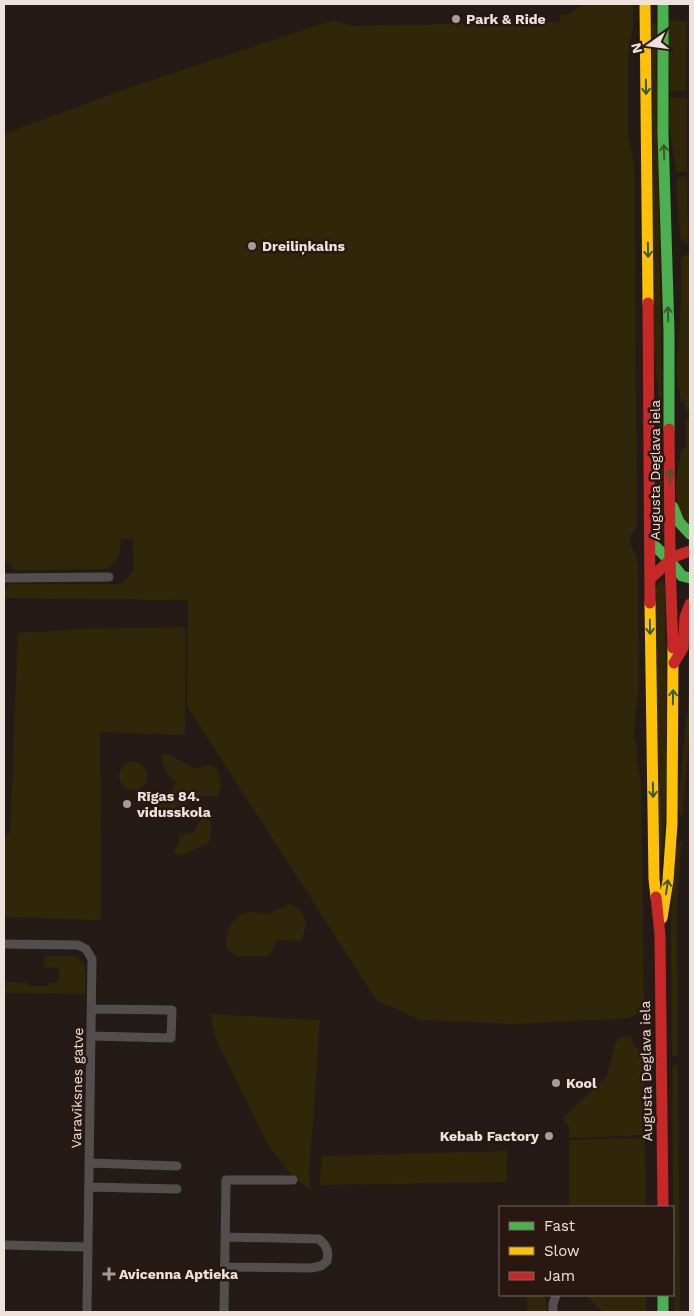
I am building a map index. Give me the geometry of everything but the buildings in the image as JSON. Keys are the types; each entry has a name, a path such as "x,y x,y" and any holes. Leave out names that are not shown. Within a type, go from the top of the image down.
{"main road":[{"name":"Augusta Deglava iela","path":"646,4 654,879 660,935 663,1206"},
{"name":"Augusta Deglava iela","path":"660,935 668,880 672,824 673,665 670,561 669,332 663,113 663,4"},
{"path":"670,495 675,514 682,527 690,534"},
{"path":"650,541 682,576 690,578"},
{"path":"650,579 658,569 679,552 690,550"},
{"path":"673,665 683,648 685,617 690,604"},
{"path":"663,1296 663,1312"}],"street":[{"path":"4,578 109,577"},
{"name":"Varavīksnes gatve","path":"4,944 78,945 86,949 92,960 87,1312"},
{"path":"91,1036 171,1038 172,1010 92,1009"},
{"path":"90,1163 177,1166"},
{"path":"224,1312 226,1180 292,1180"},
{"path":"89,1188 176,1189"},
{"path":"225,1237 319,1238 326,1244 329,1253 327,1262 311,1268 225,1266"},
{"path":"4,1246 87,1247"},
{"path":"553,1312 556,1296"}],"shaded area":[{"path":"583,4 633,4 633,25 628,55 628,137 634,162 637,524 630,539 638,564 639,684 634,740 637,745 636,757 641,782 644,999 639,1010 630,1018 514,1024 422,1020 377,1001 187,706 188,600 4,598 4,591 9,584 121,584 134,570 133,539 121,539 119,557 107,569 14,570 4,560 4,134 140,84 334,20 351,26 560,22 560,15 569,14"},
{"path":"667,21 687,21 686,91 670,90"},
{"path":"652,23 656,23 664,532 660,532 658,389 653,343"},
{"path":"687,97 687,172 676,172 669,122 670,98"},
{"path":"687,176 688,244 683,242 680,237 676,178"},
{"path":"689,254 690,411 686,411 685,402 681,402 676,373 681,308 681,258"},
{"path":"686,419 690,419 690,524 687,528 680,514 676,492 682,449 686,448"},
{"path":"661,581 665,585 667,776 663,853 659,858 655,591 657,584"},
{"path":"185,627 185,735 100,732 101,920 4,917 4,835 10,834 18,633"},
{"path":"690,682 690,731 682,817 678,806"},
{"path":"165,753 194,768 210,765 217,769 221,786 218,796 197,796 183,805 164,811 153,806 155,792 171,791 176,782 166,773 161,757"},
{"path":"133,762 143,766 147,776 143,786 133,790 123,786 119,776 123,766"},
{"path":"203,816 209,818 211,824 210,842 181,856 173,852 179,845 179,835 194,832"},
{"path":"682,840 677,904 678,1056 672,1057 671,919 675,848"},
{"path":"290,904 304,915 306,924 301,941 277,940 273,950 267,956 235,956 226,948 229,929 240,915 253,912 264,914"},
{"path":"44,956 76,956 85,966 85,994 4,993 6,982 27,983 27,986 48,986 48,983 58,983 59,968 44,967"},
{"path":"210,1014 320,1020 309,1176 311,1191 291,1174 269,1147 216,1039"},
{"path":"632,1037 633,1044 644,1056 645,1135 569,1138 569,1127 564,1122 564,1117 607,1076 615,1043 620,1038"},
{"path":"672,1065 678,1065 680,1312 674,1312"},
{"path":"645,1138 646,1206 569,1206 569,1140"},
{"path":"507,1151 506,1182 320,1185 322,1156"},
{"path":"527,1296 544,1296 546,1299 546,1312 527,1312"},
{"path":"586,1296 646,1296 646,1312 603,1312"}],"traffic: fast":[{"path":"663,4 663,133 669,332 669,429"},
{"path":"673,507 679,522 690,534"},
{"path":"650,541 682,576 690,578"},
{"path":"663,1296 663,1312"}],"traffic: slow":[{"path":"645,4 648,303"},
{"path":"650,603 654,879 656,897"},
{"path":"662,918 668,880 672,824 673,648"}],"traffic: jam":[{"path":"648,303 650,603"},
{"path":"669,429 673,648"},
{"path":"650,579 673,557 690,551"},
{"path":"674,663 683,648 685,617 690,604"},
{"path":"656,897 660,935 663,1206"}],"place":[{"name":"Park & Ride","path":"456,19"},
{"name":"Dreiliņkalns","path":"252,246"},
{"name":"Rīgas 84. vidusskola","path":"127,804"},
{"name":"Kool","path":"556,1083"},
{"name":"Kebab Factory","path":"549,1136"},
{"name":"Avicenna Aptieka","path":"109,1274"}]}
